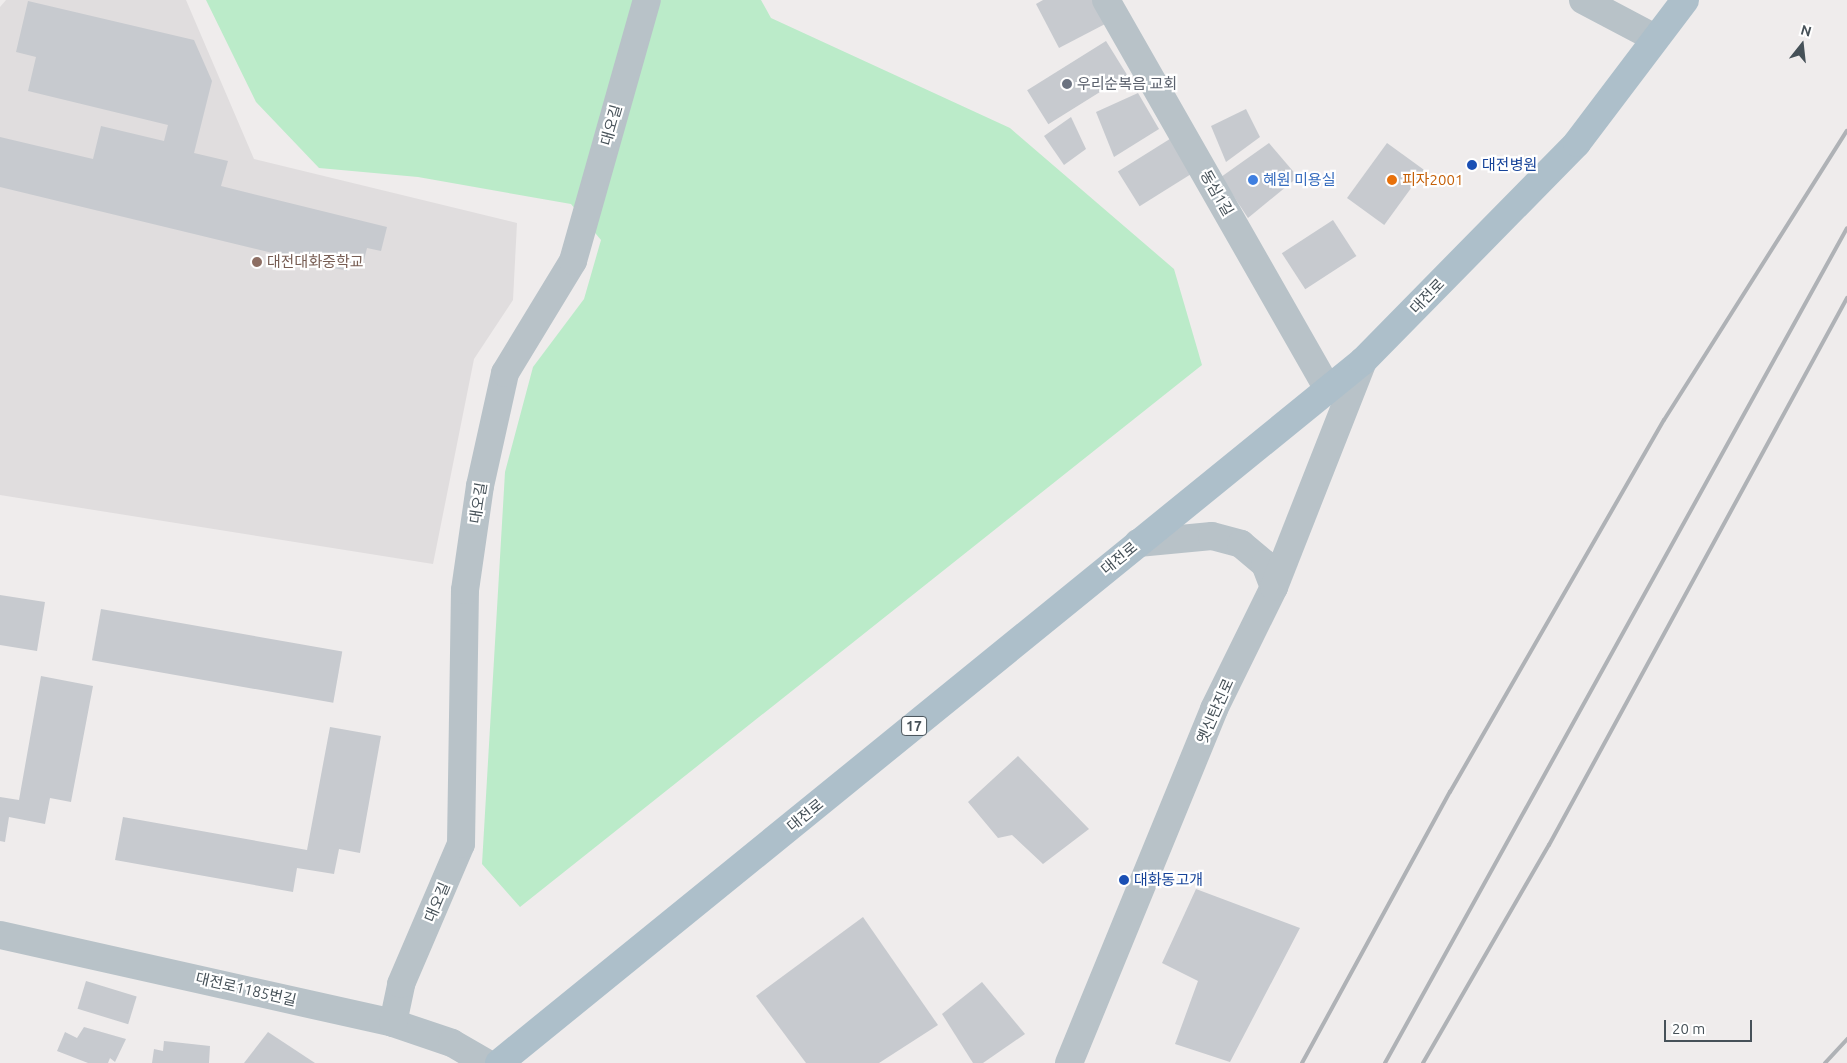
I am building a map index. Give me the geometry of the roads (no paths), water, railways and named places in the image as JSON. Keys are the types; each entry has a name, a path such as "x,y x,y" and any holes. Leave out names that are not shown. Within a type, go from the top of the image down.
{"main road":[{"name":"대전로","path":"499,1063 1327,387 1363,361 1577,143 1685,0"}],"street":[{"name":"대오길","path":"393,1023 401,984 462,844 465,590 480,486 505,373 572,261 646,0"},
{"name":"동심1길","path":"1106,0 1327,387"},
{"path":"1583,0 1655,38"},
{"name":"옛신탄진로","path":"1069,1063 1214,709 1274,587 1363,361"},
{"path":"1138,543 1212,536 1241,544 1264,564 1274,587"},
{"name":"대전로1185번길","path":"0,935 393,1023 452,1043 486,1063"}],"railway":[{"path":"1302,1063 1450,792 1664,420 1847,131"},
{"path":"1385,1063 1847,228"},
{"path":"1423,1063 1549,845 1847,298"},
{"path":"1825,1063 1847,1039"}],"place":[{"name":"우리순복음 교회","path":"1067,84"},
{"name":"대전병원","path":"1472,165"},
{"name":"혜원 미용실","path":"1253,180"},
{"name":"피자2001","path":"1392,180"},
{"name":"대전대화중학교","path":"257,262"},
{"name":"대화동고개","path":"1124,880"}]}
